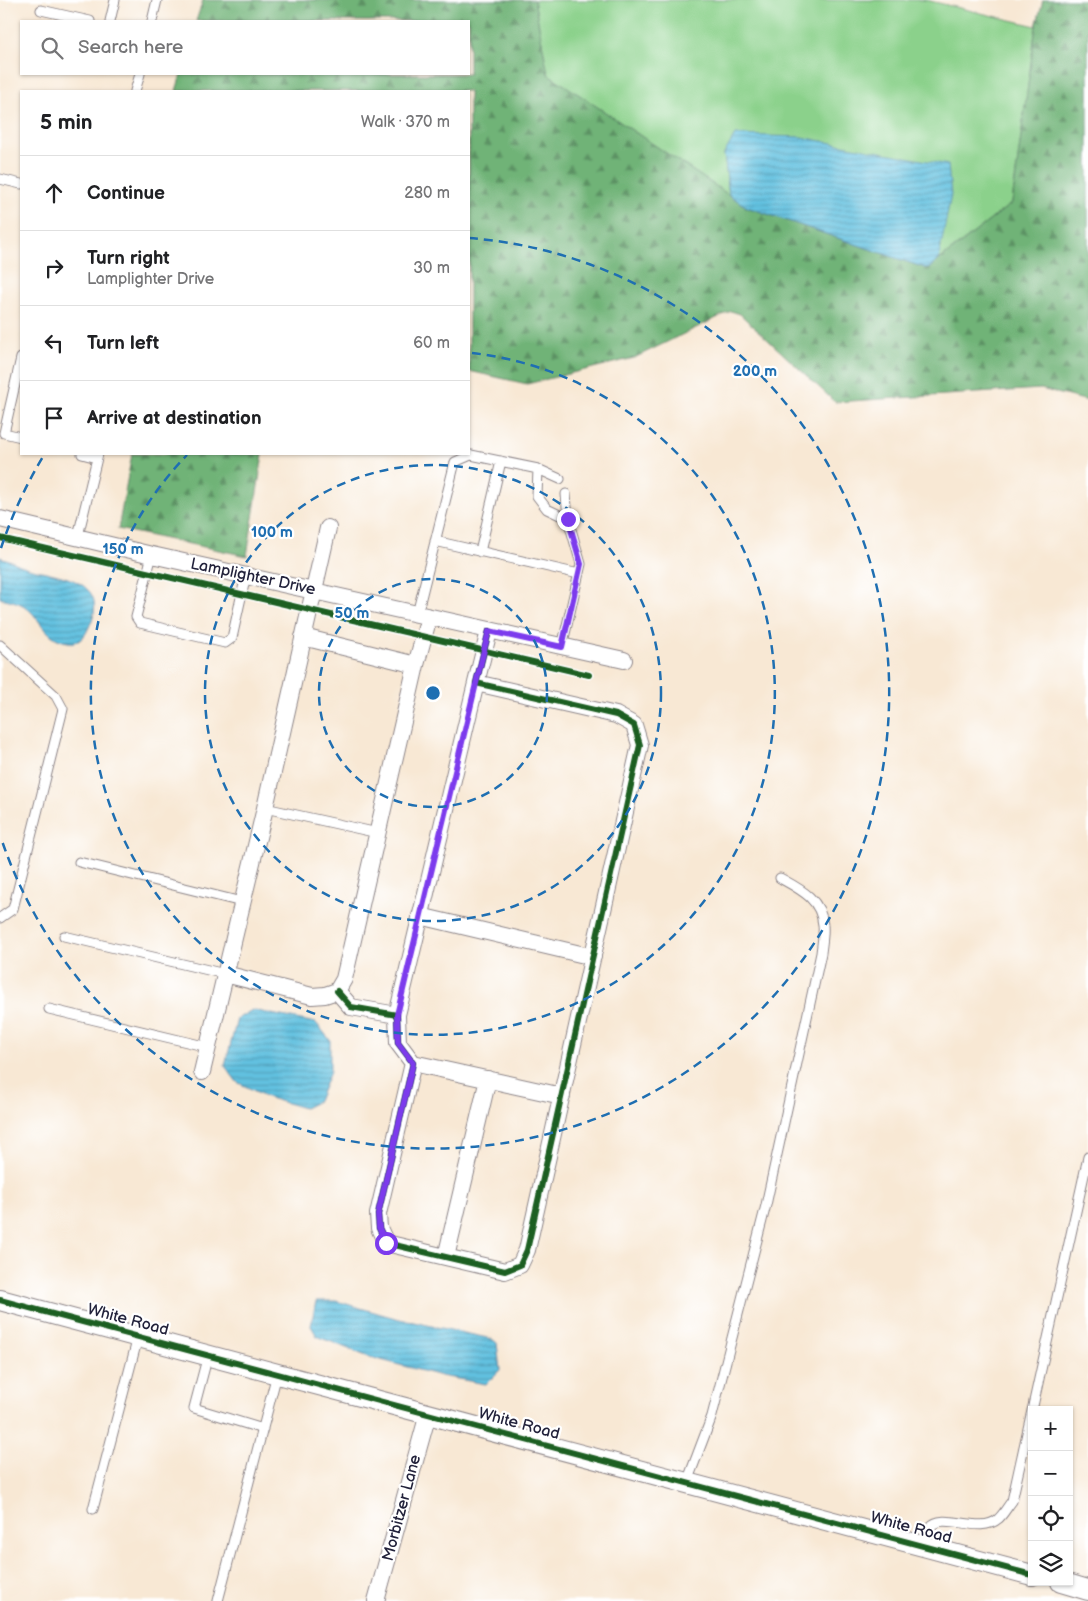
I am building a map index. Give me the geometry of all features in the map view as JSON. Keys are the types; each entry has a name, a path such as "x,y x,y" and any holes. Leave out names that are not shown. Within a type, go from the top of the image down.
{"street":[{"name":"Lamplighter Drive","path":"0,519 152,555 624,660"},
{"path":"202,1072 265,808 328,528"},
{"path":"225,974 312,996 325,995 337,991 344,979 416,665 423,616"},
{"path":"489,631 397,1015 398,1043 413,1063 562,1096"},
{"path":"303,637 416,665"},
{"path":"413,1063 378,1214 379,1228 386,1243 505,1271 520,1265 528,1250 640,746 634,725 616,715 476,683"},
{"path":"420,916 593,957"},
{"path":"337,991 351,1007 397,1015"},
{"path":"446,1257 488,1079"},
{"name":"White Road","path":"0,1300 1028,1574"},
{"name":"Morbitzer Lane","path":"376,1601 428,1414"},
{"path":"1073,1586 1088,1590"}],"lane":[{"path":"110,20 114,0"},
{"path":"152,20 157,0"},
{"path":"41,10 86,20"},
{"path":"136,90 140,75"},
{"path":"0,179 20,184"},
{"path":"20,362 4,433 20,437"},
{"path":"423,616 435,542 455,462 471,455 538,469 560,479"},
{"path":"78,536 97,456"},
{"path":"480,552 501,461"},
{"path":"538,469 537,496 547,509 568,519"},
{"path":"562,647 581,564 568,519 566,494"},
{"path":"435,542 579,574"},
{"path":"152,555 136,617 140,623 225,644 232,638 246,575"},
{"path":"0,645 56,696 63,709 13,909 0,918"},
{"path":"265,808 378,833"},
{"path":"79,862 242,902"},
{"path":"687,1482 712,1416 766,1205 821,953 823,925 818,905 803,890 780,878"},
{"path":"64,936 225,974"},
{"path":"49,1009 208,1048"},
{"path":"925,1546 930,1528 937,1522 946,1521 984,1525 997,1520 1012,1501 1088,1157"},
{"path":"93,1509 138,1337"},
{"path":"208,1355 194,1408 263,1429"},
{"path":"218,1601 278,1374"}],"green space":[{"path":"203,0 534,0 548,74 747,207 928,269 1012,203 1036,26 1043,0 1088,0 1088,401 1041,389 835,402 740,314 731,311 634,358 527,384 470,371 470,90 176,90 181,75 470,75 470,20 196,20"},
{"path":"534,0 926,0 1036,26 1012,203 939,260 941,246 724,154 729,195 548,74"},
{"path":"132,455 263,455 247,556 118,529"}],"water":[{"path":"735,135 801,137 948,165 951,195 939,260 928,269 747,207 729,195 724,154"},
{"path":"0,557 28,568 68,578 89,591 94,600 94,613 83,638 75,642 68,642 54,637 25,607 0,598"},
{"path":"252,1010 316,1023 330,1040 330,1072 318,1101 304,1108 269,1098 237,1082 225,1066 237,1019"},
{"path":"316,1301 336,1301 395,1318 492,1339 497,1343 500,1370 486,1384 441,1376 366,1356 317,1336 311,1326"}],"cycle path":[{"path":"0,538 589,675"},
{"path":"337,991 351,1007 397,1015 398,1043 413,1063 378,1214 379,1228 386,1243 505,1271 520,1265 527,1250 640,745 634,725 616,715 476,683 489,631"},
{"path":"0,1300 1028,1574"}],"route":[{"path":"386,1243 379,1228 378,1214 413,1063 398,1043 397,1015 484,650 489,631 562,647 581,564 568,519"}]}
